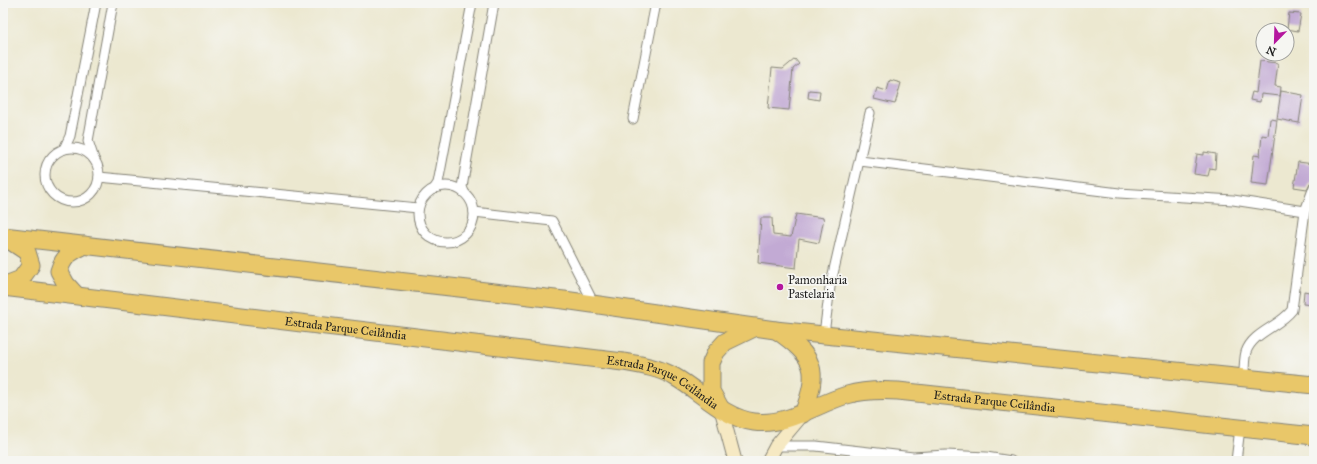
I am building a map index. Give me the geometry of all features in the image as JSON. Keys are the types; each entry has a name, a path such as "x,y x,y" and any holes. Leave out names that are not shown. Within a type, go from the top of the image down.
{"highway":[{"path":"3,236 594,304 775,330 1314,385"},
{"path":"3,236 27,252 31,265 21,279 3,287"},
{"path":"76,295 66,284 59,271 63,259 71,252 85,245"},
{"name":"Estrada Parque Ceilândia","path":"3,287 623,362 650,367 674,377 721,409 753,422 767,423 802,414 847,395 874,390 898,391 1314,436"},
{"path":"721,409 712,391 711,363 716,352 725,342 756,327"},
{"path":"775,330 795,344 806,355 812,367 813,380 802,414"}],"main road":[{"path":"721,409 736,461"},
{"path":"768,461 776,446 802,414"}],"street":[{"path":"64,149 70,136 96,3"},
{"path":"94,160 81,149 64,149 56,153 46,166 44,175 46,184 51,192 66,202 76,202 85,199 92,193 97,185 99,177 94,160 88,141 113,3"},
{"path":"472,3 438,183 434,189 421,199 417,217 419,226 428,237 441,242 450,243 459,240 472,226 474,212 470,199 462,187 494,3"},
{"path":"633,119 656,3"},
{"path":"824,334 830,287 870,113"},
{"path":"860,161 1119,193 1233,200 1305,211"},
{"path":"99,177 418,208"},
{"path":"434,189 446,186 464,192"},
{"path":"1244,377 1246,354 1250,344 1254,339 1285,319 1292,310 1305,211 1314,187"},
{"path":"474,212 552,221 594,304"},
{"path":"1236,461 1240,428"},
{"path":"776,446 816,446 913,457 946,455 986,457 1011,461"}],"building":[{"path":"1289,13 1301,14 1298,31 1295,30 1295,22 1288,22"},
{"path":"795,59 799,64 793,69 789,110 768,108 772,68 783,69"},
{"path":"1260,62 1278,63 1275,86 1281,87 1280,96 1261,94 1260,102 1250,100 1252,92 1256,93"},
{"path":"890,80 901,83 895,104 874,99 877,88 887,91"},
{"path":"809,90 820,91 819,100 808,98"},
{"path":"1281,91 1303,95 1299,123 1277,119"},
{"path":"1270,119 1277,120 1268,185 1251,183 1254,155 1260,156 1262,135 1268,136"},
{"path":"1204,152 1216,154 1215,169 1210,168 1208,176 1194,174 1197,154 1204,155"},
{"path":"1298,162 1314,164 1314,181 1310,183 1307,189 1294,187"},
{"path":"796,214 824,218 819,243 799,239 796,268 758,263 761,218 772,218 773,235 791,237"},
{"path":"1304,291 1314,293 1314,305 1303,304"}],"place":[{"name":"Pamonharia Pastelaria","path":"780,287"}]}
